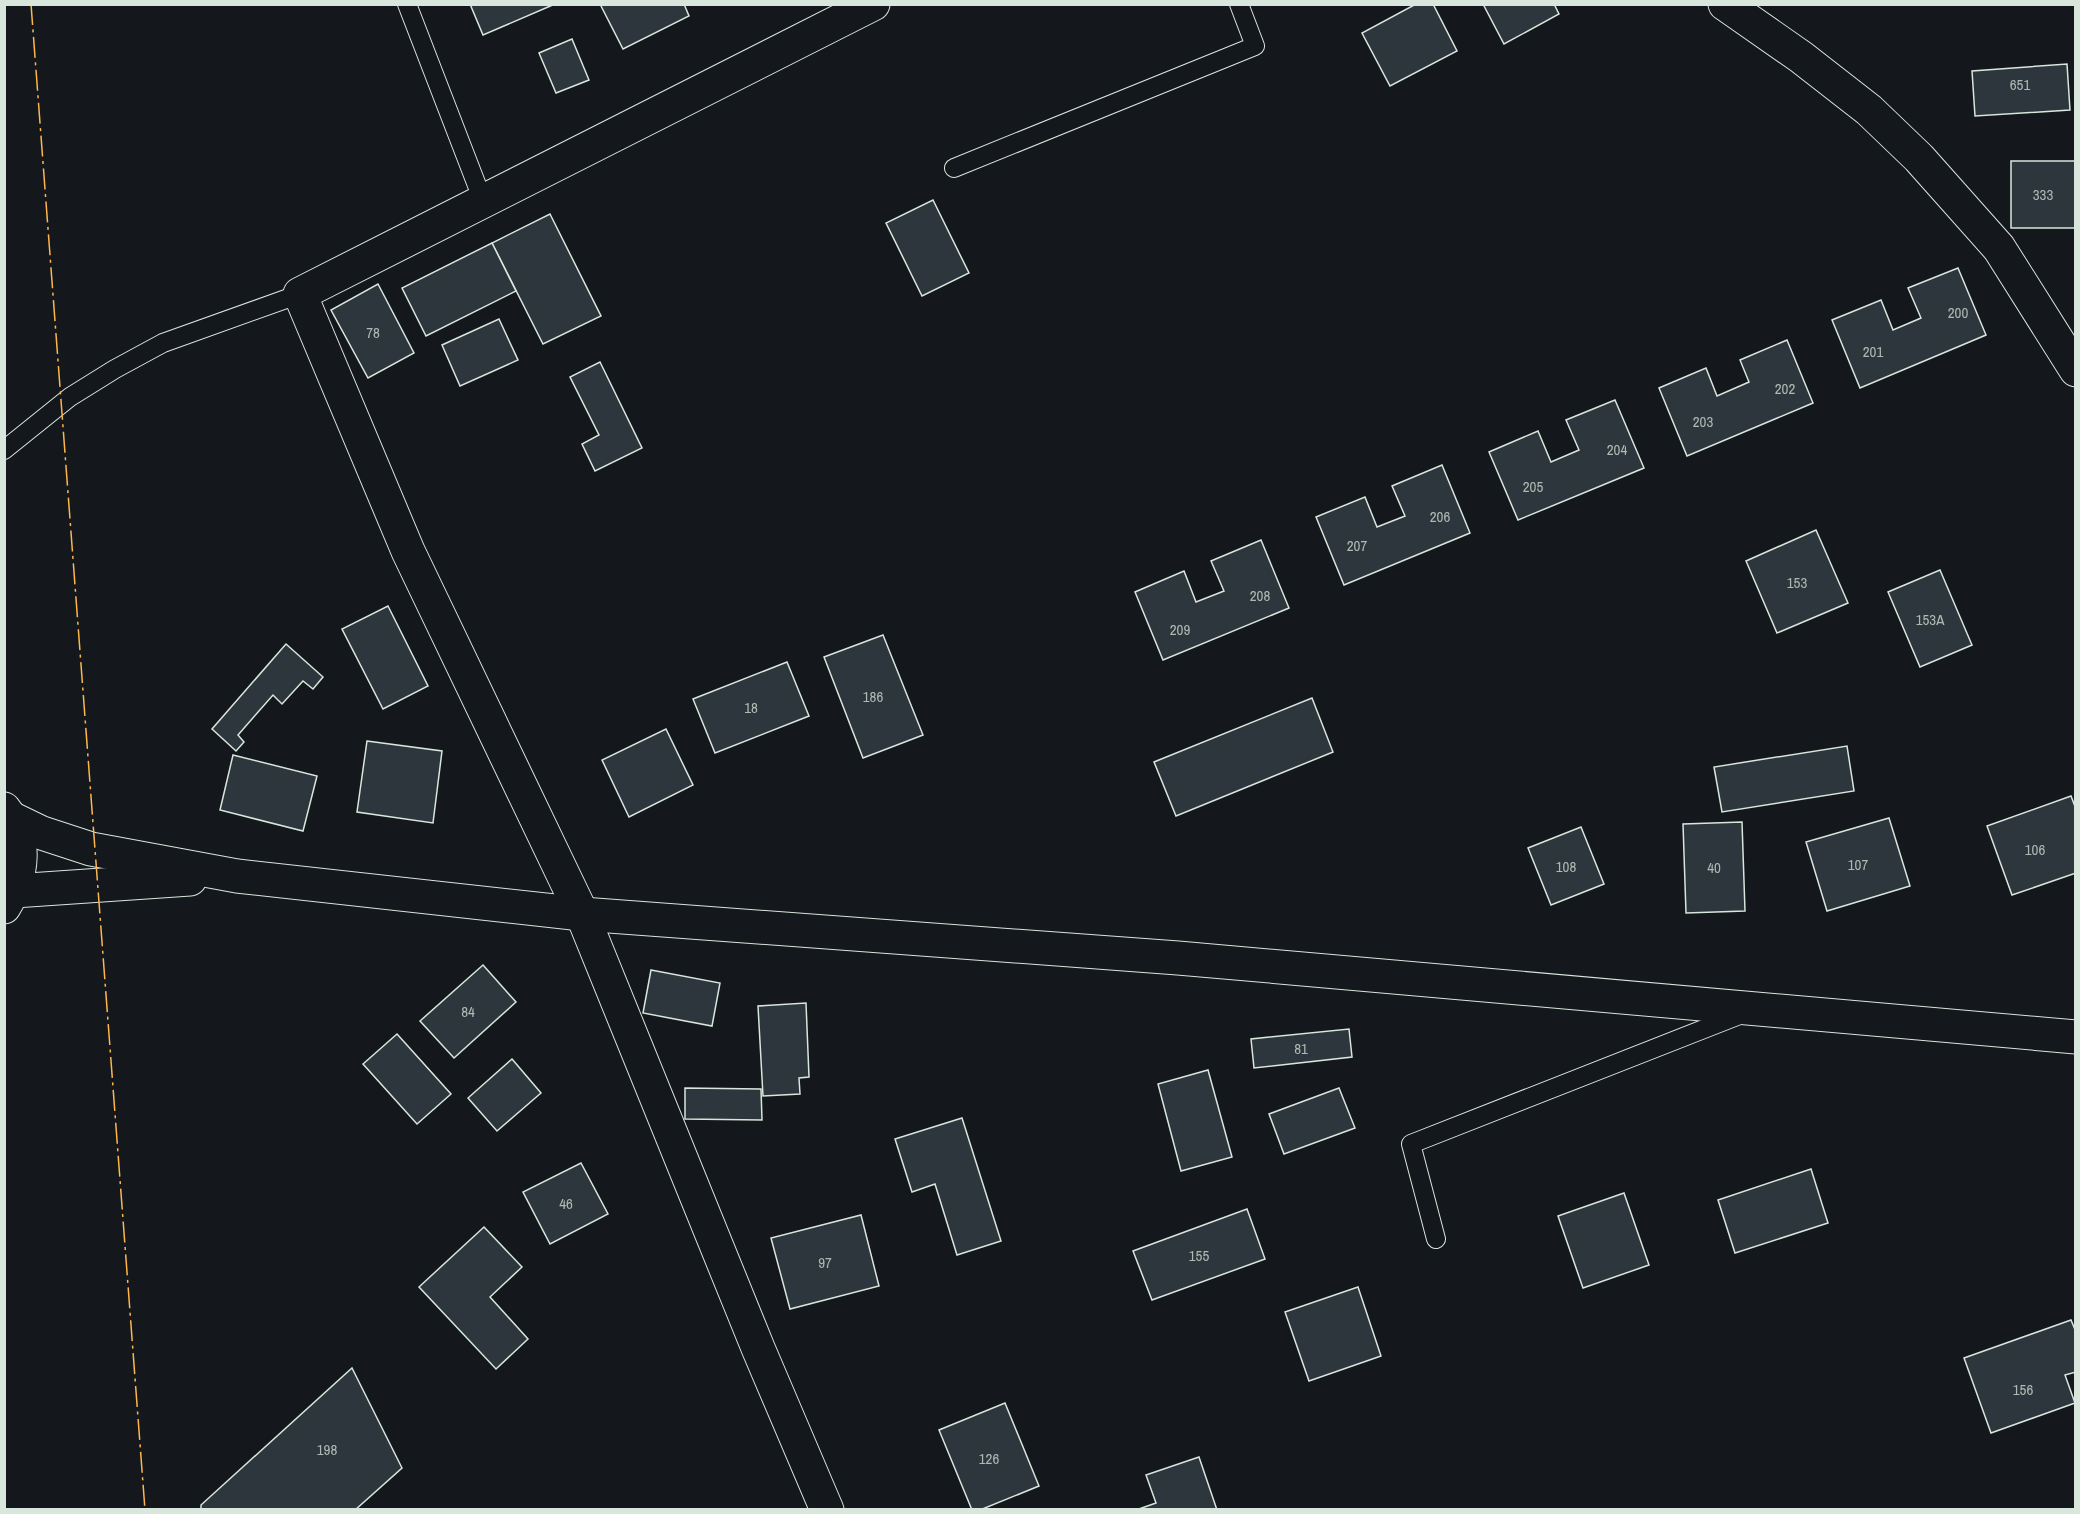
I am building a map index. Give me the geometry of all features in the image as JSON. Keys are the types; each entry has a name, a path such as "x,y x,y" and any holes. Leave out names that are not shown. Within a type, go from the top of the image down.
{"street":[{"path":"827,1509 758,1348 582,914 408,551 300,294 873,4"},
{"path":"1725,4 1801,57 1869,110 1919,158 1999,248 2076,370"},
{"path":"8,813 20,841 21,866 9,899 237,876"},
{"path":"8,813 42,833 91,849 237,876 582,914 1178,958 2076,1037"}],"lane":[{"path":"407,4 483,201"},
{"path":"954,168 1255,46 1239,4"},
{"path":"4,450 69,397 163,343 300,294"},
{"path":"1436,1239 1411,1144 1755,1009"}],"building":[{"path":"470,4 555,4 483,35"},
{"path":"600,4 684,4 689,16 623,49"},
{"path":"1416,4 1433,4 1457,51 1390,86 1362,33"},
{"path":"1483,4 1554,4 1559,14 1504,44"},
{"path":"572,39 589,80 556,93 539,53"},
{"path":"2067,64 2070,110 1975,116 1972,71"},
{"path":"2011,161 2076,161 2076,228 2011,228"},
{"path":"933,200 969,273 922,296 886,223"},
{"path":"550,214 601,316 543,344 492,243"},
{"path":"492,243 516,291 426,336 402,288"},
{"path":"1958,268 1986,335 1860,388 1832,320 1881,300 1893,330 1921,318 1908,288"},
{"path":"378,284 414,353 368,378 331,310"},
{"path":"499,319 518,360 460,386 442,345"},
{"path":"1787,340 1813,403 1687,456 1659,388 1706,368 1717,396 1749,382 1740,360"},
{"path":"600,362 642,448 595,471 582,444 599,435 570,377"},
{"path":"1615,400 1644,468 1518,520 1489,452 1538,431 1551,462 1579,450 1566,420"},
{"path":"1442,465 1470,533 1344,585 1316,517 1365,497 1377,527 1405,516 1392,486"},
{"path":"1816,530 1848,603 1777,633 1746,561"},
{"path":"1261,540 1289,608 1163,660 1135,592 1184,571 1196,602 1224,591 1211,561"},
{"path":"1940,570 1972,645 1920,667 1888,592"},
{"path":"388,606 428,686 383,709 342,629"},
{"path":"883,635 923,735 863,758 824,657"},
{"path":"286,644 323,677 313,689 303,681 282,704 273,695 238,735 244,742 236,751 212,729"},
{"path":"787,662 809,716 715,753 693,699"},
{"path":"1312,698 1333,752 1176,816 1154,762"},
{"path":"666,729 693,785 629,817 602,760"},
{"path":"367,741 442,751 433,823 357,812"},
{"path":"1847,746 1854,791 1722,812 1714,767"},
{"path":"233,755 317,776 303,831 220,810"},
{"path":"2071,796 2076,809 2076,873 2012,895 1987,826"},
{"path":"1889,818 1910,886 1827,911 1806,842"},
{"path":"1742,822 1745,911 1686,913 1683,824"},
{"path":"1581,827 1604,884 1551,905 1528,848"},
{"path":"483,965 516,1002 454,1058 420,1021"},
{"path":"651,970 720,983 712,1026 643,1013"},
{"path":"806,1003 809,1077 799,1078 800,1094 763,1096 758,1006"},
{"path":"1349,1029 1352,1057 1254,1068 1251,1039"},
{"path":"397,1034 451,1094 417,1124 363,1064"},
{"path":"512,1059 541,1093 497,1131 468,1098"},
{"path":"1208,1070 1232,1157 1181,1171 1158,1084"},
{"path":"685,1088 761,1089 762,1120 685,1119"},
{"path":"1339,1088 1355,1128 1284,1154 1269,1114"},
{"path":"962,1118 1001,1241 957,1255 935,1184 912,1192 895,1139"},
{"path":"581,1163 608,1214 550,1244 523,1192"},
{"path":"1811,1169 1828,1223 1735,1253 1718,1200"},
{"path":"1624,1193 1649,1265 1583,1288 1558,1216"},
{"path":"1247,1209 1265,1259 1152,1300 1133,1251"},
{"path":"861,1215 879,1286 790,1309 771,1238"},
{"path":"484,1227 522,1267 490,1297 528,1339 496,1369 419,1287"},
{"path":"1358,1287 1381,1356 1309,1381 1285,1312"},
{"path":"2071,1320 2076,1332 2076,1372 2065,1375 2075,1403 1991,1433 1964,1358"},
{"path":"352,1368 402,1468 355,1510 201,1510 201,1505"},
{"path":"1005,1403 1039,1486 980,1510 972,1510 939,1430"},
{"path":"1199,1457 1217,1510 1136,1510 1156,1503 1146,1475"}],"power":[{"path":"31,4 145,1510"}]}
